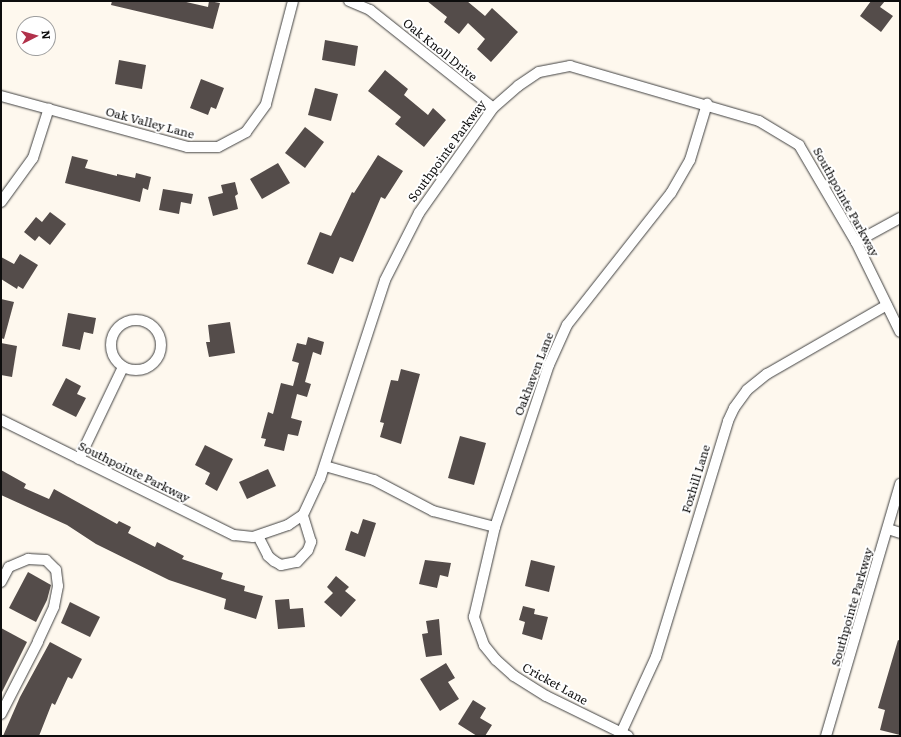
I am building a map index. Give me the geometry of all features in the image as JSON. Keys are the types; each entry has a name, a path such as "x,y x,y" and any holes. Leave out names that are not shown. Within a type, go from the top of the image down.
{"street":[{"name":"Oak Valley Lane","path":"1,96 187,147 218,147 233,141 246,132 266,104 293,1"},
{"name":"Oak Knoll Drive","path":"349,1 370,10 493,108"},
{"name":"Southpointe Parkway","path":"1,420 234,535 258,536 288,525 303,515 325,466 385,280 419,213 493,108 518,86 539,72 570,66 707,104 759,121 799,144 856,242 900,332"},
{"name":"Oakhaven Lane","path":"474,617 495,527 549,365 567,325 671,193 690,160 707,104"},
{"path":"1,202 33,158 48,108"},
{"path":"856,242 900,218"},
{"name":"Foxhill Lane","path":"624,734 656,657 728,421 734,408 747,390 767,374 887,305"},
{"path":"138,321 150,324 156,330 160,342 159,354 154,362 140,370 123,367 113,355 111,347 114,332 127,322 138,321"},
{"path":"79,459 123,367"},
{"path":"325,466 374,480 432,511 495,527"},
{"name":"Southpointe Parkway","path":"826,736 900,484"},
{"path":"258,536 268,556 274,561 281,565 297,562 308,550 311,542 303,515"},
{"path":"888,529 900,533"},
{"path":"1,582 9,567 28,559 46,560 56,570 58,586 54,607 1,714"},
{"name":"Cricket Lane","path":"474,617 484,645 496,660 514,676 546,696 624,734"}],"building":[{"path":"112,1 182,1 208,7 209,1 220,3 213,29 111,5"},
{"path":"427,1 467,1 485,16 492,8 518,32 491,62 477,49 485,39 468,23 459,34 444,22 447,17"},
{"path":"871,1 885,1 880,7 893,16 881,32 860,16"},
{"path":"325,40 358,46 355,66 322,60"},
{"path":"119,60 146,65 142,89 115,84"},
{"path":"385,70 408,89 404,95 428,115 433,108 446,120 424,147 395,124 401,117 368,91"},
{"path":"201,79 224,88 216,109 211,107 208,115 190,108"},
{"path":"315,88 338,94 331,121 308,115"},
{"path":"305,127 324,142 305,168 285,153"},
{"path":"378,155 403,171 385,199 381,197 353,262 340,257 333,274 307,264 320,232 331,236 352,192 354,193"},
{"path":"72,156 88,160 85,168 117,176 117,174 135,178 136,173 151,177 148,190 143,188 140,202 65,183"},
{"path":"278,163 290,183 262,199 250,179"},
{"path":"235,182 238,194 235,196 238,209 213,216 208,197 223,193 221,185"},
{"path":"163,189 193,194 191,204 181,202 179,214 159,210"},
{"path":"50,212 66,224 50,245 39,236 35,241 24,232 36,217 42,222"},
{"path":"20,254 38,265 23,289 18,286 17,289 1,279 1,257 14,264"},
{"path":"1,299 14,302 4,339 1,338"},
{"path":"68,313 96,318 93,334 84,332 80,350 62,346"},
{"path":"230,322 235,353 209,357 206,342 210,342 208,325"},
{"path":"308,337 324,342 321,355 313,352 305,382 311,384 307,397 297,394 291,418 302,421 298,436 288,434 284,451 264,446 266,439 261,438 268,412 273,414 281,383 293,386 299,363 292,361 297,343 306,345"},
{"path":"1,343 17,346 12,377 1,375"},
{"path":"401,369 420,374 401,444 380,437 384,423 380,422 391,380 398,381"},
{"path":"66,378 81,386 77,394 86,398 76,417 52,405"},
{"path":"460,436 486,443 474,485 448,478"},
{"path":"205,445 233,459 217,491 205,484 210,473 195,465"},
{"path":"268,469 276,486 247,499 239,482"},
{"path":"1,470 26,484 24,488 49,499 54,489 117,524 119,521 131,527 128,533 155,547 157,542 184,556 182,559 223,573 221,579 245,586 244,591 263,596 256,619 224,609 226,599 169,580 96,544 67,525 1,495"},
{"path":"363,519 376,523 365,557 345,550 351,531 358,534"},
{"path":"425,560 451,563 448,577 440,575 437,588 419,584"},
{"path":"531,560 555,566 549,592 525,586"},
{"path":"28,572 51,585 47,600 36,622 9,608"},
{"path":"336,576 349,587 345,591 356,600 341,617 324,602 333,593 327,587"},
{"path":"289,599 290,609 303,608 305,627 278,629 275,600"},
{"path":"70,602 100,617 90,637 61,623"},
{"path":"523,606 535,609 534,614 548,617 542,640 522,634 525,622 519,620"},
{"path":"439,619 442,655 426,657 422,634 428,633 426,621"},
{"path":"1,628 27,642 1,694"},
{"path":"898,640 900,641 900,735 880,730 885,710 878,708"},
{"path":"50,642 82,659 72,679 68,677 55,705 52,703 39,736 3,736 20,697"},
{"path":"446,663 455,678 448,682 459,699 440,711 420,679"},
{"path":"473,700 486,708 480,718 492,725 485,736 477,736 458,724"}]}
